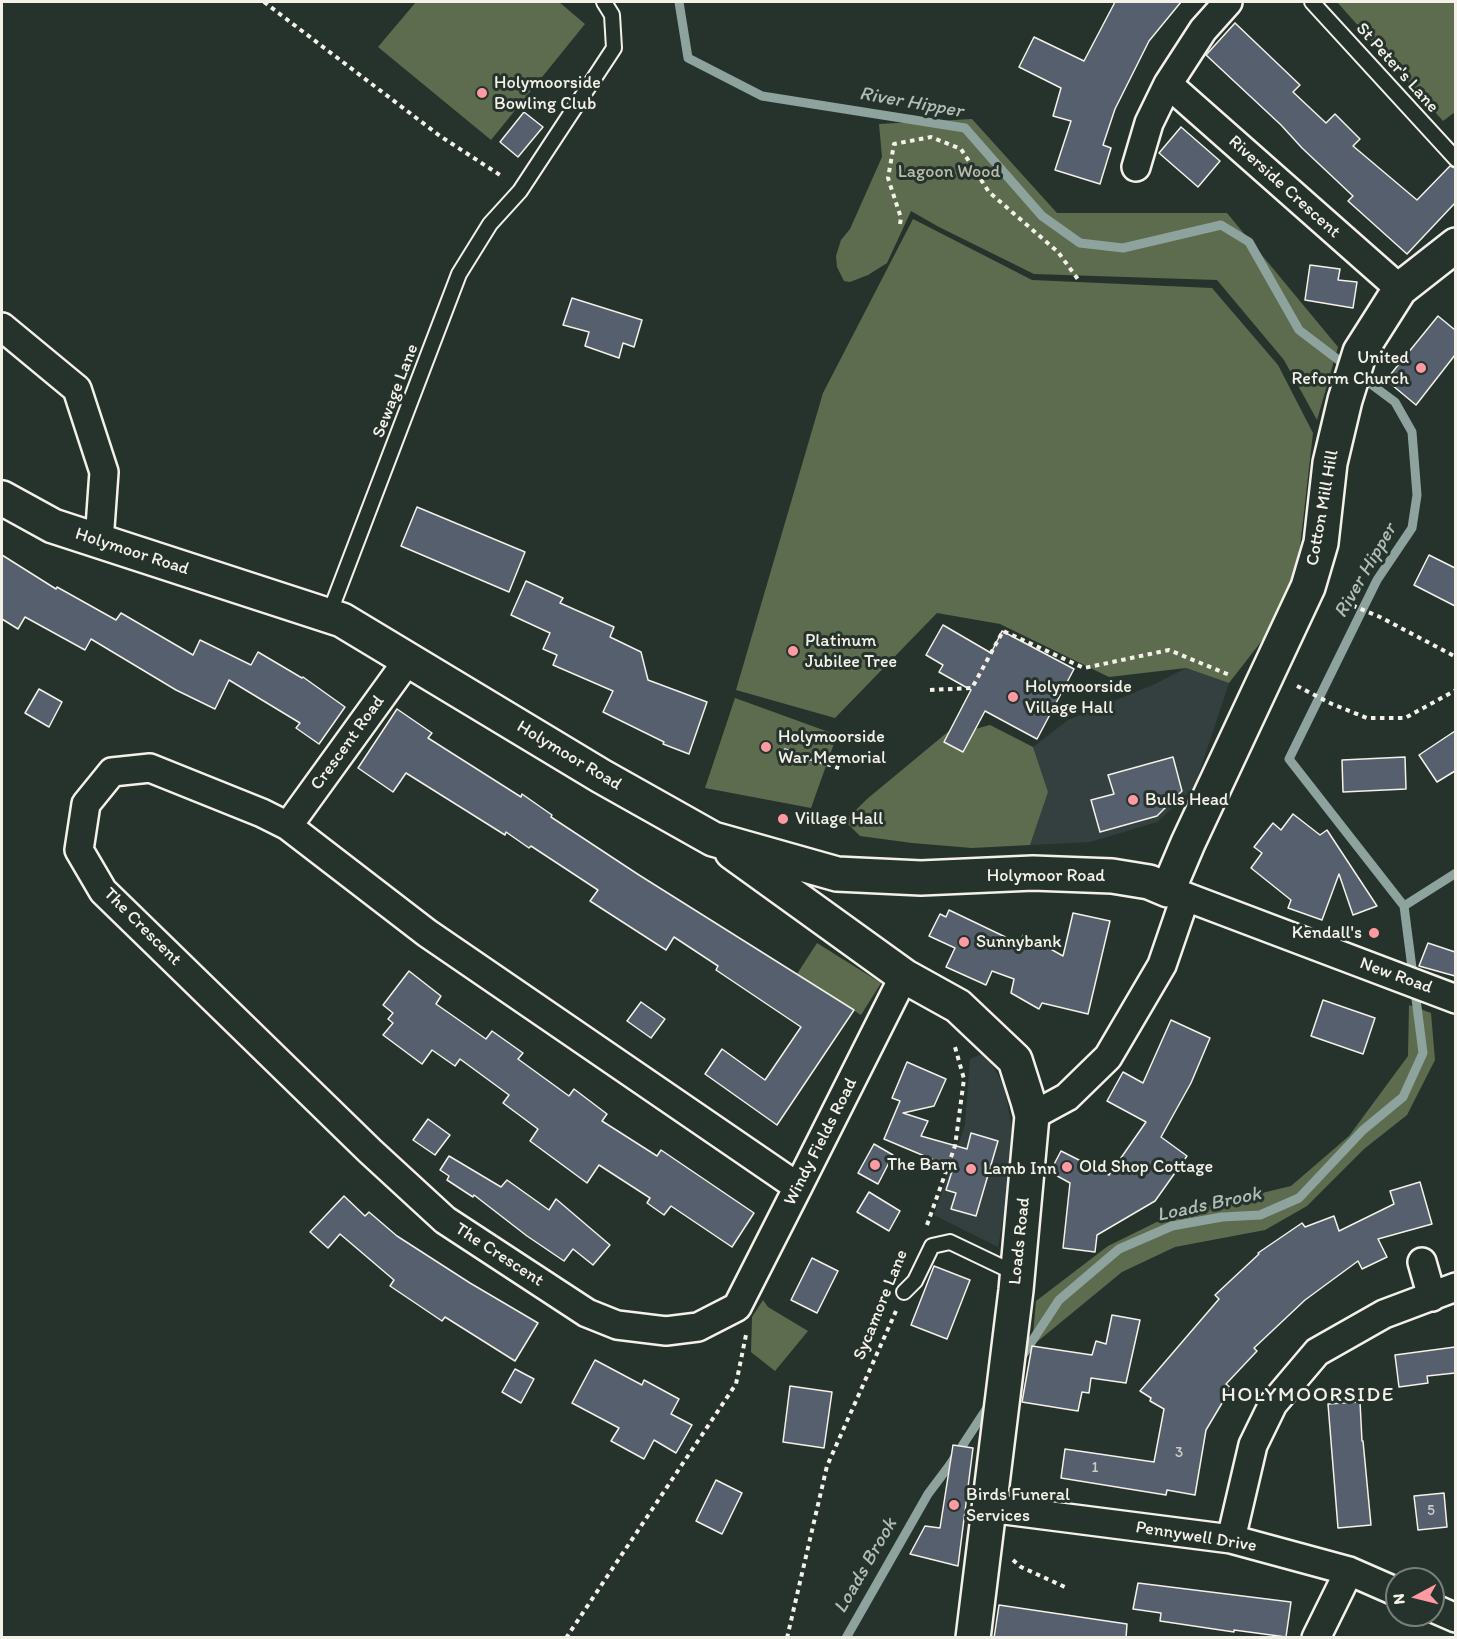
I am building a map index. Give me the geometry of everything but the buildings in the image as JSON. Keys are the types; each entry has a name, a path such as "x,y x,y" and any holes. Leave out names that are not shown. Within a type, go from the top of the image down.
{"street":[{"path":"1136,167 1149,123 1168,84 1203,30 1228,2"},
{"name":"Riverside Crescent","path":"1168,84 1400,289"},
{"name":"Cotton Mill Hill","path":"1176,894 1188,843 1308,587 1321,543 1330,463 1359,352 1400,289 1455,245"},
{"path":"2,327 77,389 104,472 99,541"},
{"name":"Holymoor Road","path":"2,498 53,526 342,620 601,776 714,838 837,874 921,878 1033,873 1112,876 1149,882 1176,894"},
{"name":"Crescent Road","path":"288,826 408,660"},
{"name":"The Crescent","path":"737,1307 698,1327 666,1330 617,1325 564,1299 445,1220 370,1151 103,891 79,850 86,804 112,772 150,768 262,813 288,826 427,933 798,1187"},
{"path":"714,838 904,976 958,1006 1015,1060 1032,1116 1067,1097 1108,1057 1162,965 1176,894"},
{"name":"New Road","path":"1176,894 1455,999"},
{"name":"Windy Fields Road","path":"737,1307 904,976"},
{"name":"Loads Road","path":"973,1638 1017,1274 1032,1116"},
{"path":"1230,1539 1253,1445 1273,1404 1317,1352 1384,1314 1444,1292 1422,1262"},
{"name":"Pennywell Drive","path":"989,1508 1230,1539 1348,1571 1385,1587"},
{"path":"1316,1638 1348,1571"}],"lane":[{"name":"Sewage Lane","path":"328,617 459,274 490,224 520,191 614,48 612,15 604,2"},
{"name":"St Peter's Lane","path":"1312,2 1455,159"},
{"path":"904,1292 915,1281 932,1246 950,1242 1017,1274"}],"path":[{"path":"264,2 440,136 513,184 520,191"},
{"path":"900,224 901,218 888,178 894,144 931,138 961,149 989,192 1058,252 1080,282"},
{"path":"1308,587 1380,617 1455,657"},
{"path":"1344,602 1362,610"},
{"path":"930,690 972,688 1003,631 1084,668 1169,650 1261,687"},
{"path":"1302,688 1332,704 1367,718 1405,718 1455,690"},
{"path":"784,750 839,768"},
{"name":"Sycamore Lane","path":"924,1235 955,1146 964,1079 953,1038"},
{"name":"Sycamore Lane","path":"787,1638 827,1466 904,1292"},
{"path":"566,1638 736,1384 748,1324 737,1307"},
{"path":"1008,1555 1021,1567 1065,1587"}],"shaded area":[{"path":"1186,668 1229,683 1194,788 1157,822 1090,842 1030,845 1048,792 1033,747 1068,720 1155,684"},
{"path":"985,1053 1004,1086 1016,1149 998,1247 934,1215 965,1125 970,1059"}],"green space":[{"name":"Holymoorside Bowling Club","path":"416,2 559,2 585,24 491,140 378,47"},
{"path":"1337,2 1455,2 1455,112 1443,121"},
{"name":"Lagoon Wood","path":"972,119 1057,213 1227,213 1338,347 1317,420 1284,360 1217,280 1034,274 911,211 887,263 868,275 850,282 844,281 837,267 836,256 841,240 850,229 882,157 879,124"},
{"path":"913,219 1032,280 1212,288 1278,365 1313,433 1298,564 1271,629 1229,683 1186,668 1109,677 1000,624 937,613 835,718 736,690 823,393"},
{"path":"735,698 837,735 811,808 705,788"},
{"path":"961,721 975,729 990,725 1033,747 1048,792 1030,845 972,848 912,843 860,836 845,821 867,799"},
{"path":"817,943 881,983 861,1015 797,974"},
{"path":"1409,1005 1431,1013 1435,1060 1407,1115 1364,1149 1307,1206 1265,1230 1175,1247 1122,1272 1032,1346 1036,1301 1108,1246 1171,1215 1291,1186 1349,1136 1408,1056"},
{"path":"763,1300 768,1307 808,1331 775,1371 751,1352 752,1317"}],"waterway":[{"name":"River Hipper","path":"679,2 688,58 762,96 965,128 1042,216 1080,243 1123,248 1221,225 1249,242 1299,330 1349,368"},
{"name":"River Hipper","path":"1360,376 1395,402 1412,432 1417,495 1412,528 1377,580 1289,759 1404,906 1456,873"},
{"name":"Loads Brook","path":"1019,1361 1059,1300 1119,1249 1172,1226 1222,1217 1260,1215 1299,1198 1363,1130 1403,1097 1423,1053 1404,906"},
{"name":"Loads Brook","path":"846,1638 928,1494 991,1402"}],"place":[{"name":"Holymoorside Bowling Club","path":"482,93"},
{"name":"United Reform Church","path":"1421,368"},
{"name":"Platinum Jubilee Tree","path":"793,651"},
{"name":"Holymoorside Village Hall","path":"1013,697"},
{"name":"Holymoorside War Memorial","path":"766,747"},
{"name":"Bulls Head","path":"1133,800"},
{"name":"Village Hall","path":"783,819"},
{"name":"Kendall's","path":"1374,933"},
{"name":"Sunnybank","path":"964,942"},
{"name":"The Barn","path":"875,1165"},
{"name":"Old Shop Cottage","path":"1067,1167"},
{"name":"Lamb Inn","path":"971,1169"},
{"name":"Birds Funeral Services","path":"954,1505"}],"district":[{"name":"HOLYMOORSIDE","path":"1308,1396"}]}
